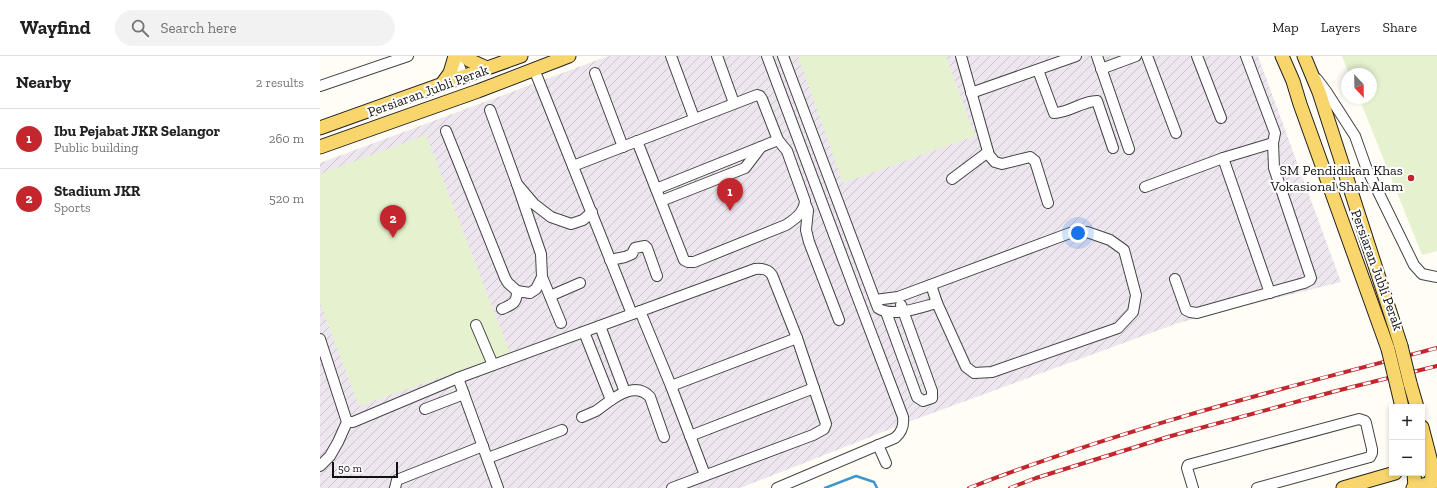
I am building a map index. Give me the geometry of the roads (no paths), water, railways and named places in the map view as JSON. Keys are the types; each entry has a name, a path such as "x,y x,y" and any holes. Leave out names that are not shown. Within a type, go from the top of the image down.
{"main road":[{"path":"442,84 450,73 455,56"},
{"path":"464,56 469,60 487,68"},
{"name":"Persiaran Jubli Perak","path":"320,128 521,56"},
{"name":"Persiaran Jubli Perak","path":"320,146 478,91 568,56"},
{"name":"Persiaran Jubli Perak","path":"1282,56 1293,81 1388,349 1401,404"},
{"path":"1293,81 1298,70 1300,56"},
{"name":"Persiaran Jubli Perak","path":"1304,56 1319,92 1334,137 1401,346 1416,404"},
{"path":"463,77 469,87 478,91"},
{"path":"1414,476 1415,488 1432,484 1430,463 1425,440"},
{"path":"1343,488 1389,474"}],"street":[{"path":"320,86 408,56"},
{"path":"455,56 463,77"},
{"path":"671,56 694,118"},
{"path":"717,56 734,103"},
{"path":"767,56 903,417 904,424 899,434 895,438 777,488"},
{"path":"783,56 878,308 886,312 904,311 937,304"},
{"path":"961,56 989,155 995,162 1002,164 1030,157 1034,161 1048,203"},
{"path":"971,93 1076,56"},
{"path":"1097,56 1129,149"},
{"path":"1102,69 1136,56"},
{"path":"1147,56 1176,133"},
{"path":"1197,56 1221,118"},
{"path":"1175,279 1186,310 1190,312 1203,312 1304,283 1311,278 1274,168 1273,142 1275,133 1246,56"},
{"path":"534,69 610,260 672,386 706,475"},
{"path":"1038,70 1054,113 1091,101 1097,101 1113,148"},
{"path":"1310,70 1326,91 1355,136 1366,167 1414,265 1422,274 1437,277"},
{"path":"595,73 623,147"},
{"path":"573,166 734,103 756,95 760,96 778,140 787,151 805,201 808,210 806,230 809,242 839,320"},
{"path":"490,110 541,254 542,277 561,323"},
{"path":"446,131 508,283 517,291 530,292 536,289 542,277"},
{"path":"1334,137 1340,131 1345,131 1355,136"},
{"path":"656,189 778,140"},
{"path":"637,141 684,260 688,262 694,262 786,225 797,217 804,209 805,201"},
{"path":"1145,187 1223,158 1273,142"},
{"path":"661,202 745,168 761,147"},
{"path":"952,179 988,152"},
{"path":"1223,158 1270,293"},
{"path":"517,184 534,204 551,217 571,224 582,220 592,212"},
{"path":"875,300 898,297 931,286 1070,233 1088,232 1110,240 1124,250 1136,295 1133,312 1118,328 992,372 974,373 966,367 937,304 931,286"},
{"path":"610,260 632,254 635,248 645,246 657,276"},
{"path":"347,422 353,422 458,378 755,269 761,268 769,271 772,275 797,338 826,424 824,429 813,435 672,488"},
{"path":"550,296 580,283"},
{"path":"502,309 515,302 517,298 517,291"},
{"path":"886,312 917,397 923,401 932,398 932,391 898,297"},
{"path":"476,325 493,366"},
{"path":"600,326 625,392"},
{"path":"584,332 611,400"},
{"path":"672,386 797,338"},
{"path":"320,339 347,422 330,456 320,466"},
{"path":"458,378 498,488"},
{"path":"690,436 814,388"},
{"path":"582,417 596,412 611,400 625,392 640,389 646,392 650,397 664,437"},
{"path":"425,409 464,394"},
{"path":"1193,488 1187,468 1188,465 1359,418 1365,421 1372,449 1370,457 1256,488"},
{"path":"488,458 562,430"},
{"path":"878,445 886,463"},
{"path":"395,488 397,480 483,446"}],"waterway":[{"path":"825,488 856,476 874,482 877,488"}],"railway":[{"path":"969,488 1084,447 1201,411 1437,348"},
{"path":"1010,488 1036,478 1171,436 1336,391 1437,366"}],"place":[{"name":"SM Pendidikan Khas Vokasional Shah Alam","path":"1411,178"},
{"name":"Ibu Pejabat JKR Selangor","path":"730,211"},
{"name":"Stadium JKR","path":"393,238"}]}
